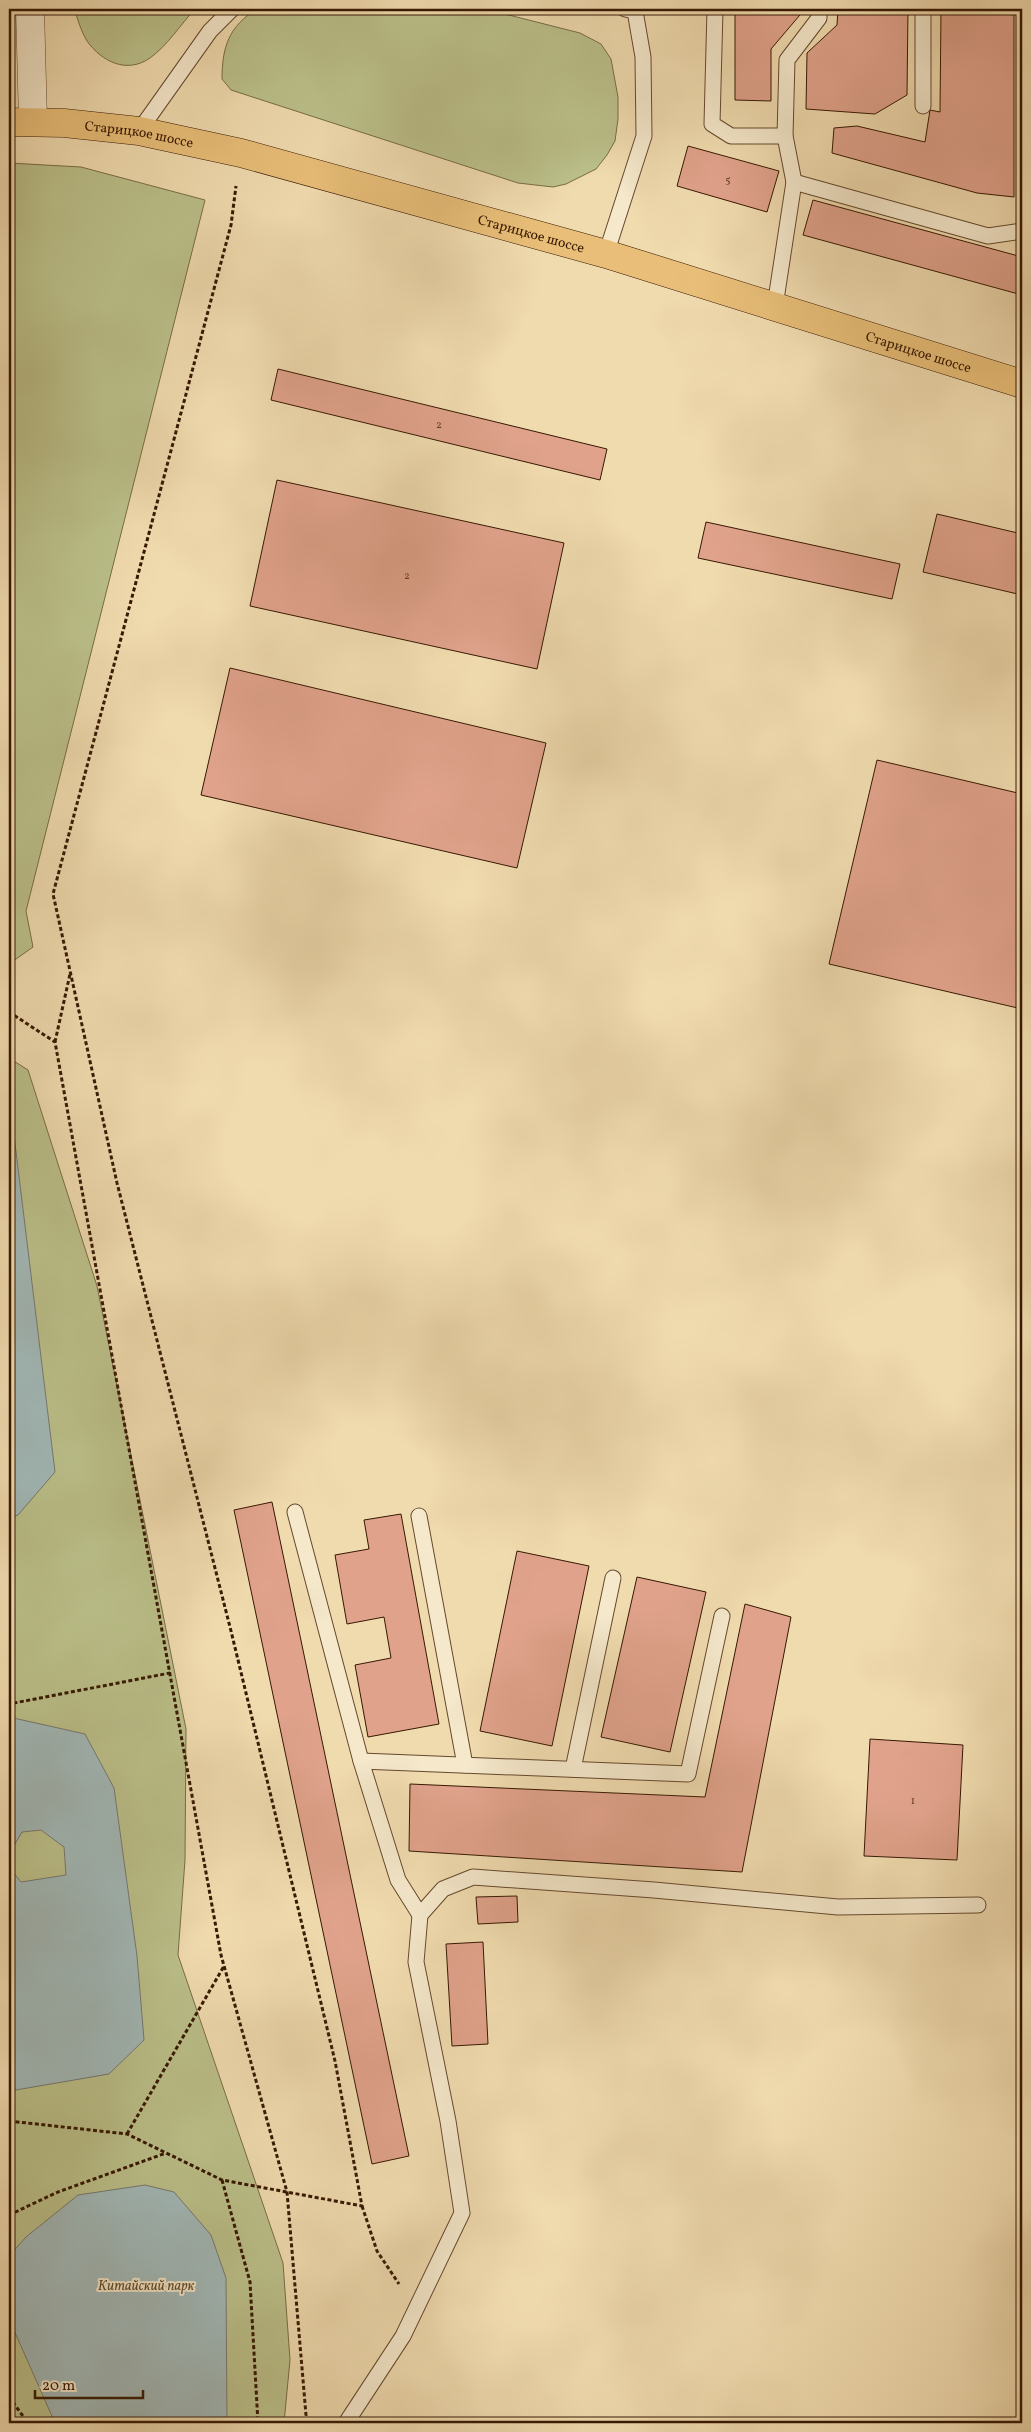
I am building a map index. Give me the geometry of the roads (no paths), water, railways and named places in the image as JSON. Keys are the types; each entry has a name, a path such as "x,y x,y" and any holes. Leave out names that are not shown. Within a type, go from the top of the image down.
{"main road":[{"name":"Старицкое шоссе","path":"21,122 138,131 241,153 606,254 1022,384"}],"street":[{"path":"21,122 30,9"}],"lane":[{"path":"138,131 210,31 232,9"},
{"path":"716,9 712,124 731,136 785,136"},
{"path":"775,306 794,182 785,136 786,60 819,18 819,9"},
{"path":"923,9 923,106"},
{"path":"606,254 644,136 642,57 631,10"},
{"path":"794,182 988,236 1022,231"},
{"path":"295,1512 361,1761 398,1880 420,1915"},
{"path":"419,1516 465,1765"},
{"path":"573,1769 613,1578"},
{"path":"361,1761 688,1774 722,1616"},
{"path":"346,2423 403,2336 462,2213 448,2121 416,1962 420,1915 443,1889 473,1877 654,1890 838,1907 978,1905"}],"water":[{"path":"9,1094 55,1472 18,1515 9,1518"},
{"path":"9,1717 85,1734 114,1788 137,1956 144,2040 109,2074 10,2091 9,1867 21,1882 66,1875 64,1847 41,1830 22,1832 9,1854"},
{"path":"145,2185 174,2192 211,2235 226,2278 227,2423 55,2423 9,2319 9,2256 26,2237 78,2195"}],"park label":[{"name":"Китайский парк","path":"146,2285"}]}
